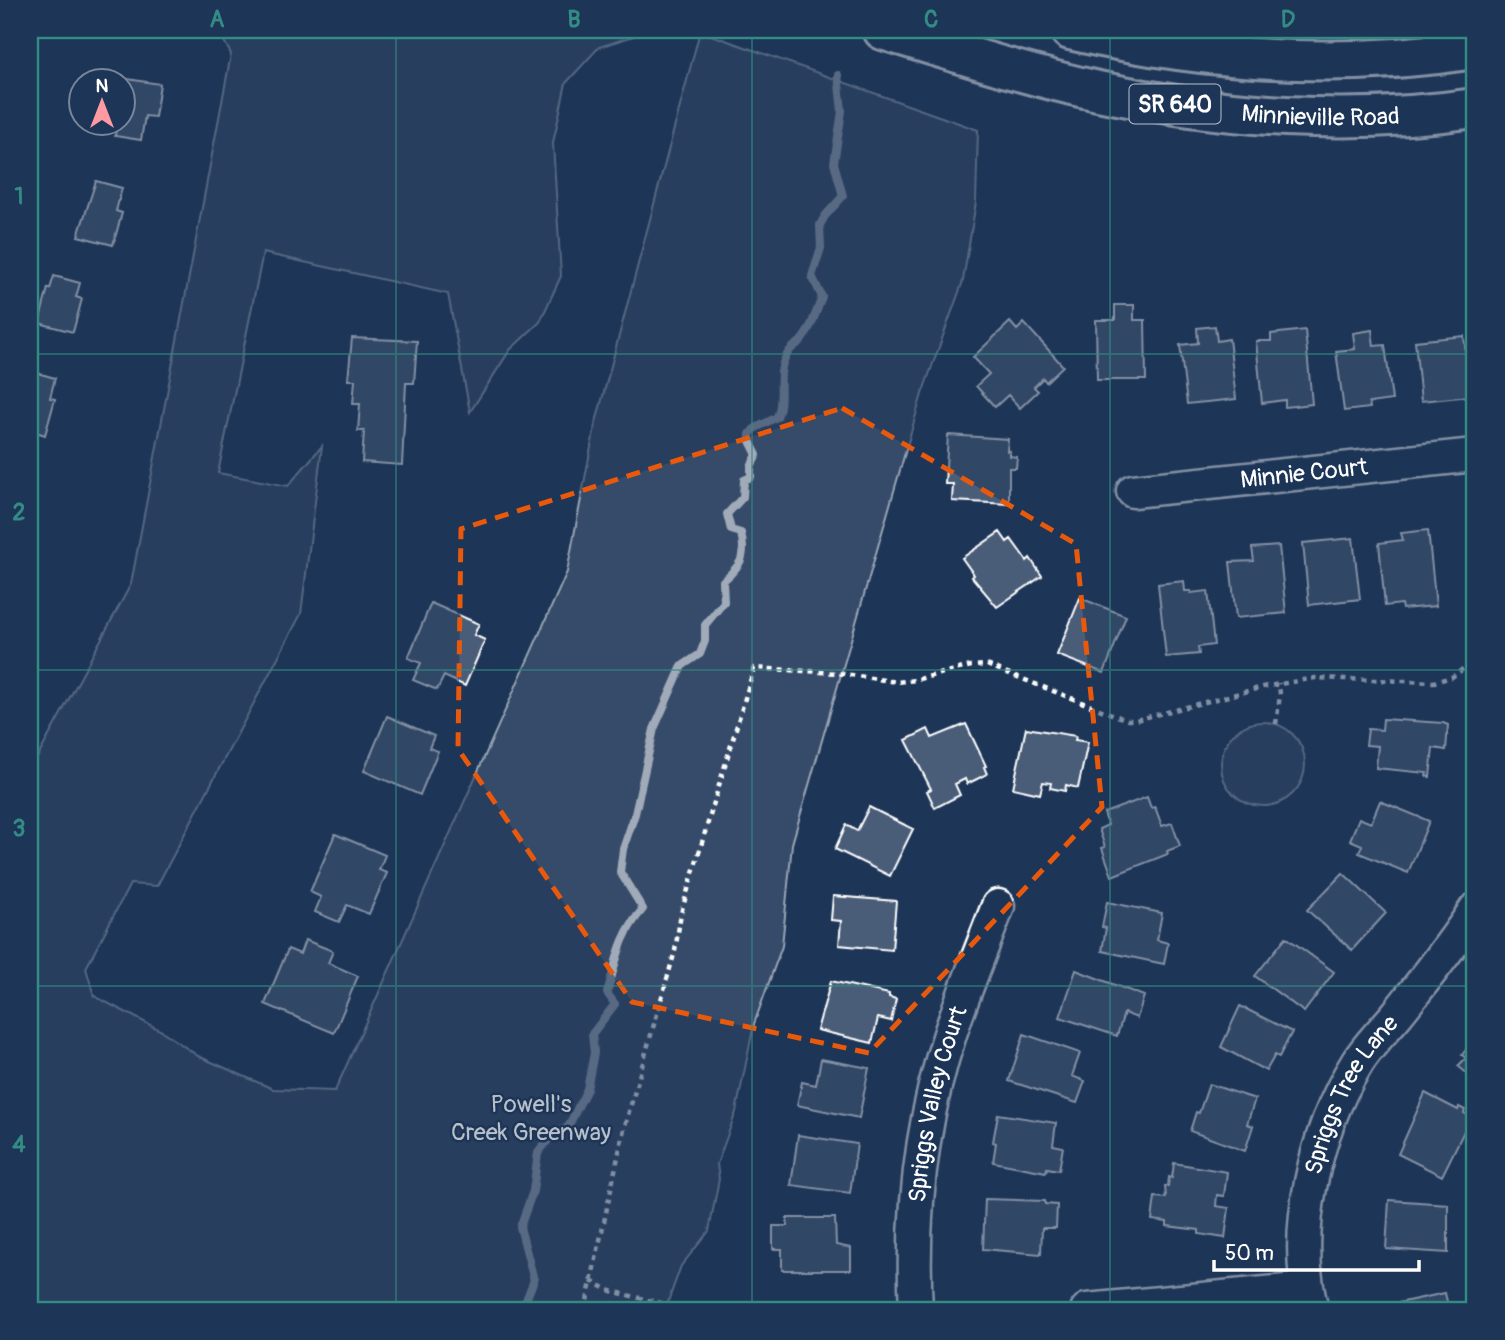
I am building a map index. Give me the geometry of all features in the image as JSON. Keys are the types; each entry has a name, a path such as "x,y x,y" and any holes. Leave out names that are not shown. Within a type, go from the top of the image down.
{"main road":[{"name":"Minnieville Road","path":"883,30 1051,80 1155,101 1316,116 1413,114 1475,108"},
{"name":"Minnieville Road","path":"1070,30 1159,48 1256,59 1353,61 1475,49"}],"street":[{"name":"Minnie Court","path":"1133,491 1475,455"},
{"name":"Spriggs Valley Court","path":"916,1310 916,1202 929,1115 950,1033 998,906"},
{"name":"Spriggs Tree Lane","path":"1309,1299 1306,1225 1313,1174 1331,1111 1359,1061 1459,935 1475,910"},
{"path":"1087,1310 1309,1299"}],"path":[{"path":"585,1310 636,1082 675,951 681,913 754,668 838,673 897,682 987,665 1127,720 1150,717 1279,683 1315,678 1434,682 1452,677 1475,660"},
{"path":"1276,724 1279,683"},
{"path":"591,1281 621,1294 689,1310"}],"highlighted area":[{"path":"842,408 1076,544 1102,807 869,1053 632,1002 458,749 461,529"}],"green space":[{"name":"Powell's Creek Greenway","path":"218,30 625,30 640,34 599,47 566,83 553,143 561,276 540,322 510,350 470,412 448,294 263,253 218,473 288,486 322,446 301,614 157,886 130,884 86,968 94,996 162,1031 198,1056 273,1089 335,1091 567,572 595,426 700,31 978,130 976,202 963,281 922,394 792,844 782,946 754,1024 736,1112 717,1164 719,1179 709,1231 681,1266 665,1310 30,1310 30,771 131,584 231,54"},
{"path":"1255,722 1271,722 1287,729 1298,740 1305,756 1302,780 1293,794 1271,806 1255,806 1239,799 1228,788 1221,772 1221,756 1228,740 1239,729"}],"building":[{"path":"136,80 160,84 155,117 145,116 141,140 115,136 136,136"},
{"path":"96,181 122,188 116,211 122,213 113,245 78,236"},
{"path":"54,276 80,283 76,297 82,299 73,332 39,323"},
{"path":"1115,305 1134,305 1134,320 1145,320 1146,380 1097,380 1096,320 1115,320"},
{"path":"1010,322 1017,330 1024,323 1063,366 1046,382 1043,378 1034,387 1038,391 1020,408 1008,395 995,407 976,386 989,374 973,357"},
{"path":"1215,326 1217,341 1229,339 1236,399 1187,404 1180,345 1198,343 1197,328"},
{"path":"1305,330 1312,404 1285,407 1285,400 1262,403 1256,341 1271,341 1271,334"},
{"path":"1372,330 1374,346 1385,345 1392,400 1369,403 1370,408 1344,411 1336,351 1355,349 1353,333"},
{"path":"1464,336 1470,396 1421,401 1415,341"},
{"path":"352,338 417,341 414,383 406,383 402,465 362,462 364,431 358,431 360,404 353,404 355,380 348,380"},
{"path":"30,371 55,378 50,398 55,399 45,435 30,430"},
{"path":"948,435 1008,439 1007,451 1010,451 1010,456 1017,457 1016,468 1009,468 1009,504 952,501 953,484 945,484"},
{"path":"1428,530 1436,606 1402,609 1401,604 1385,606 1379,543 1403,540 1401,533"},
{"path":"1000,532 1007,542 1011,539 1027,561 1030,558 1042,576 997,607 972,577 974,575 962,558"},
{"path":"1353,538 1360,599 1309,605 1303,543"},
{"path":"1279,546 1286,613 1236,618 1230,562 1254,561 1252,548"},
{"path":"1184,581 1185,591 1208,591 1214,645 1198,647 1199,654 1166,657 1158,584"},
{"path":"1080,598 1126,616 1104,673 1057,655"},
{"path":"431,603 479,624 474,635 485,640 465,686 444,676 437,690 413,680 421,663 408,658"},
{"path":"387,716 434,736 429,748 438,751 420,795 364,771"},
{"path":"1383,719 1448,725 1446,750 1433,748 1430,777 1426,776 1427,773 1376,768 1378,746 1366,745 1368,729 1382,730"},
{"path":"966,724 986,766 984,767 987,774 967,784 965,779 955,784 960,795 935,808 927,791 931,789 906,740 928,729 932,738"},
{"path":"1026,728 1076,736 1075,740 1088,742 1078,788 1066,785 1065,791 1050,788 1051,783 1043,782 1040,794 1013,788"},
{"path":"1147,797 1151,808 1155,807 1162,826 1172,823 1180,846 1167,851 1168,854 1112,876 1102,848 1105,847 1099,829 1108,825 1104,813"},
{"path":"1380,801 1429,821 1408,873 1359,853 1362,845 1350,840 1359,818 1371,823"},
{"path":"869,807 913,829 890,876 835,849 846,825 857,831"},
{"path":"335,834 385,855 379,870 387,873 369,914 347,905 339,922 315,912 321,897 310,892"},
{"path":"1343,873 1386,913 1352,950 1307,910"},
{"path":"833,896 896,901 892,950 839,945 841,921 831,920"},
{"path":"1107,902 1162,913 1157,940 1168,943 1164,964 1102,951 1106,928 1102,927"},
{"path":"1286,937 1334,972 1304,1012 1255,976"},
{"path":"305,940 333,951 328,963 358,976 334,1033 265,1004 288,949 300,954"},
{"path":"1076,970 1144,996 1137,1018 1124,1013 1117,1036 1060,1017"},
{"path":"831,981 889,994 889,997 896,999 891,1021 878,1018 872,1043 817,1030"},
{"path":"1240,1006 1292,1032 1279,1057 1275,1055 1266,1071 1221,1047"},
{"path":"1024,1034 1080,1053 1072,1076 1085,1081 1077,1103 1009,1081"},
{"path":"1475,1038 1475,1080 1458,1066 1466,1058 1462,1055"},
{"path":"821,1059 869,1068 859,1118 797,1105 802,1082 816,1085"},
{"path":"1209,1084 1255,1099 1247,1124 1253,1126 1245,1151 1190,1131"},
{"path":"1425,1093 1458,1110 1459,1107 1465,1110 1464,1113 1471,1117 1442,1176 1398,1154"},
{"path":"998,1114 1056,1123 1053,1145 1063,1147 1059,1170 1047,1168 1046,1172 993,1162"},
{"path":"798,1135 857,1144 850,1193 791,1185"},
{"path":"1174,1163 1227,1172 1224,1196 1217,1195 1216,1206 1229,1208 1225,1238 1199,1234 1199,1230 1167,1226 1167,1222 1152,1220 1155,1197 1166,1198 1165,1186 1168,1186 1169,1177 1172,1178"},
{"path":"985,1199 1045,1201 1045,1204 1057,1205 1056,1228 1042,1228 1041,1254 983,1249"},
{"path":"1389,1200 1448,1204 1448,1253 1386,1249"},
{"path":"787,1218 835,1218 836,1245 851,1248 851,1270 782,1270 782,1249 773,1249 773,1226 787,1226"},
{"path":"1445,1293 1449,1310 1391,1310 1389,1305"}],"waterway":[{"path":"522,1310 534,1280 520,1227 533,1191 538,1153 552,1135 568,1127 587,1089 594,1053 592,1034 615,1004 607,993 616,959 629,929 643,909 620,872 623,849 635,814 654,729 682,666 700,654 705,641 705,625 724,602 723,581 741,561 741,533 731,530 727,514 743,497 744,480 751,477 751,466 757,455 750,441 750,434 777,417 784,361 789,351 807,332 822,297 812,276 821,248 820,225 843,196 834,163 842,111 838,75"}]}
